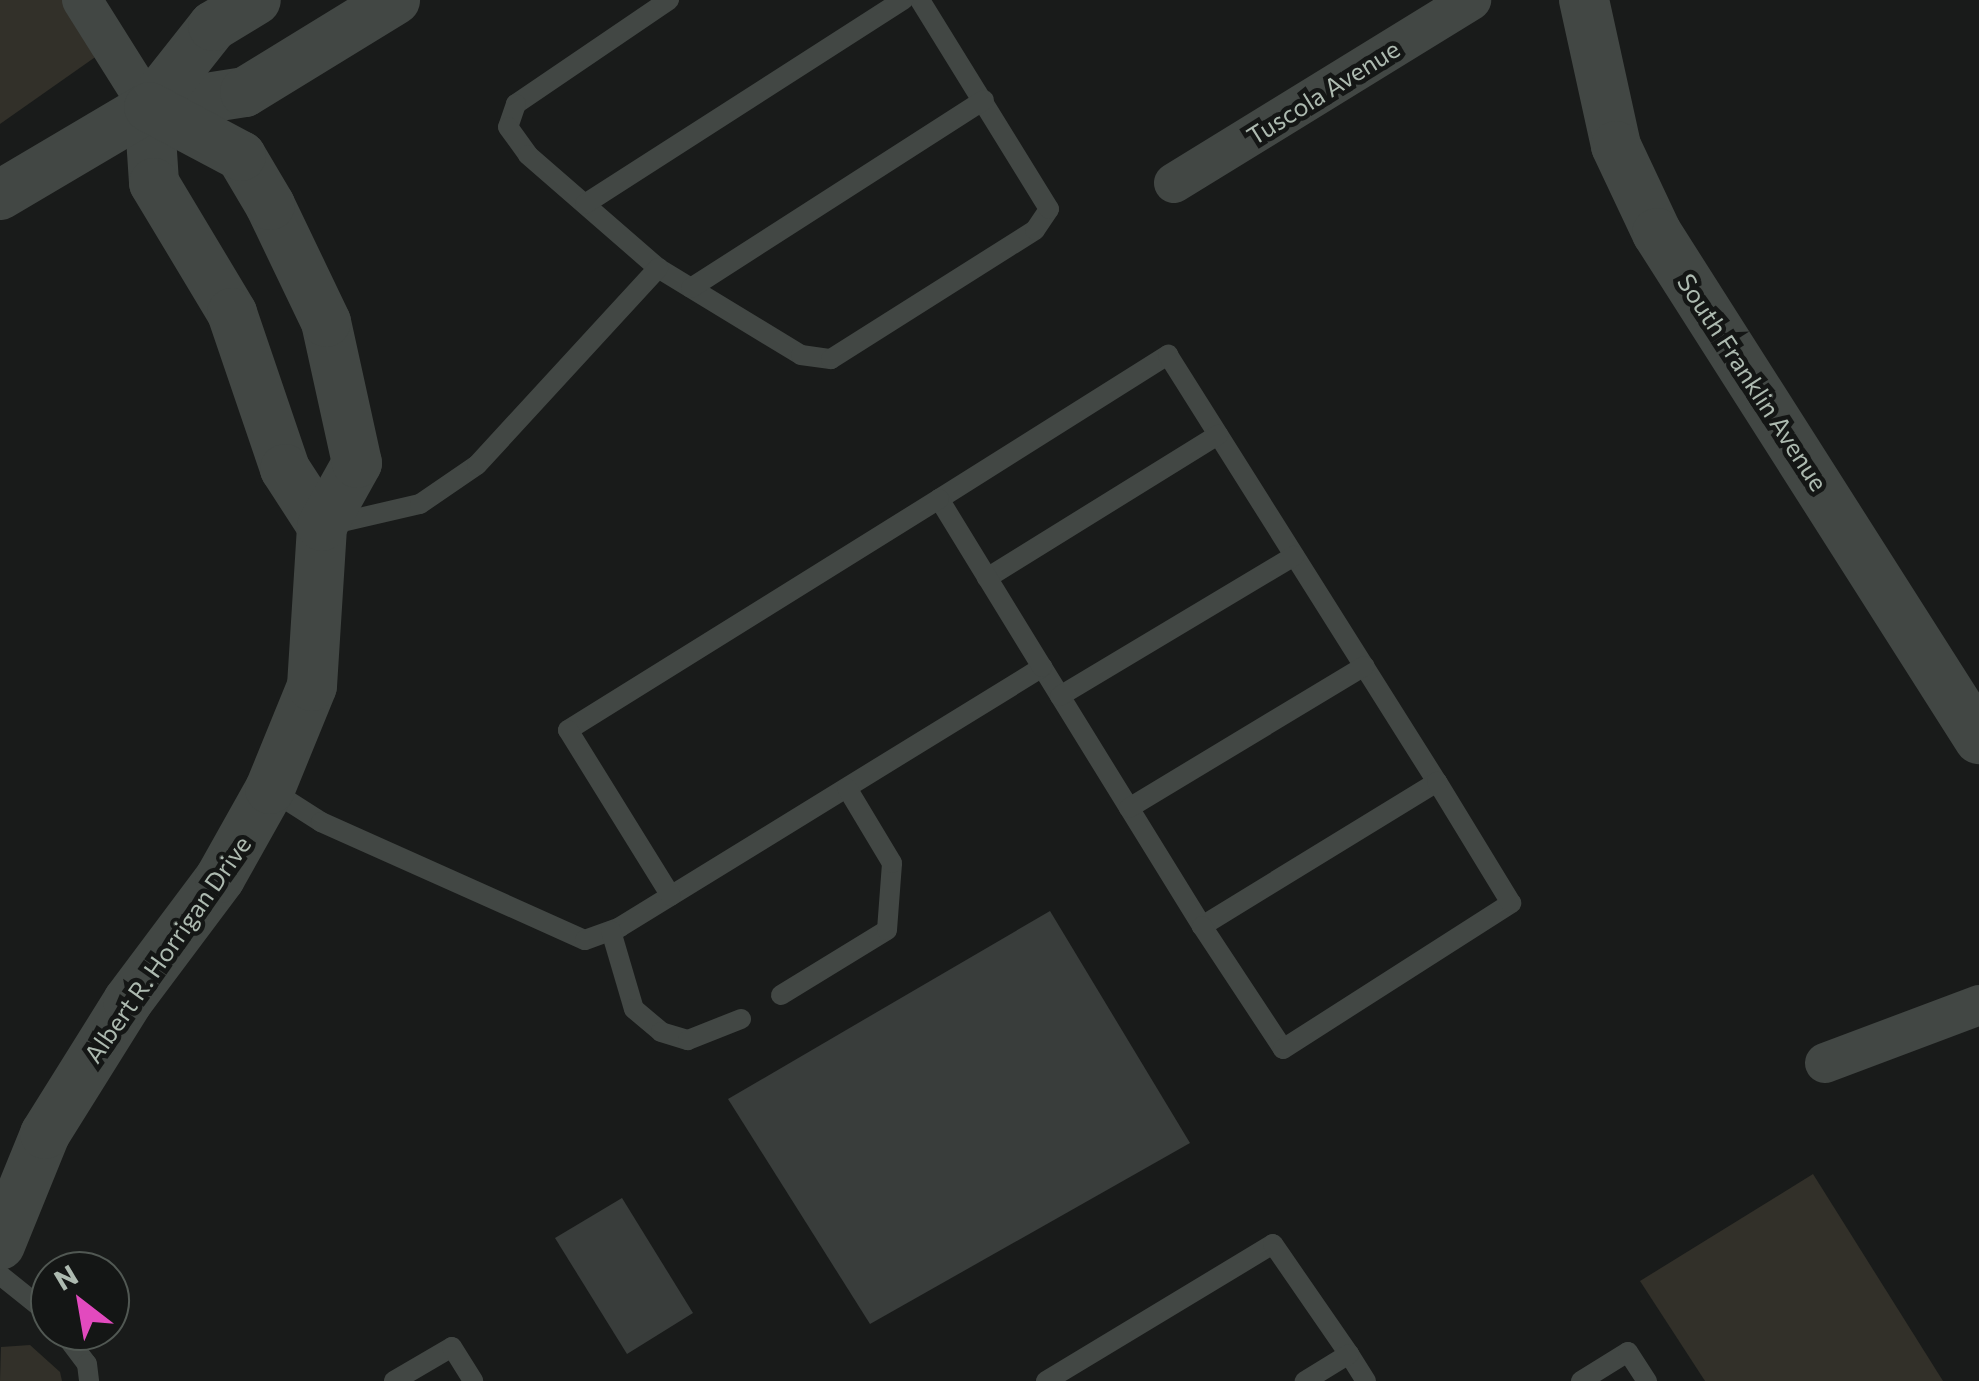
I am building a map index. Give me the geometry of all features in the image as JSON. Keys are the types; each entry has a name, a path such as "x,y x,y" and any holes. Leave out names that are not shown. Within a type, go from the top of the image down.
{"street":[{"path":"82,0 150,107 154,183 232,313 285,469 322,526"},
{"path":"0,195 150,107 214,26 256,0"},
{"path":"150,107 245,92 395,0"},
{"name":"Tuscola Avenue","path":"1174,183 1471,0"},
{"name":"South Franklin Avenue","path":"1584,0 1616,146 1657,233 1979,739"},
{"name":"Albert R. Horrigan Drive","path":"0,1246 46,1134 128,1001 220,878 270,789 312,686 322,526 357,462 340,368 319,304 241,156 150,107"},
{"path":"1825,1063 1979,1005"}],"lane":[{"path":"668,0 516,104 508,127 528,155 658,268 801,355 831,359 1036,230 1050,209 920,0"},
{"path":"585,204 903,0"},
{"path":"691,288 984,100"},
{"path":"322,526 420,504 477,465 658,268"},
{"path":"671,896 568,730 939,498 1168,355 1511,903 1282,1049 939,498"},
{"path":"987,578 1218,435"},
{"path":"1060,696 1294,556"},
{"path":"1129,808 1364,666"},
{"path":"270,789 322,822 472,894 586,940 611,931 671,896 1042,667"},
{"path":"1202,926 1437,782"},
{"path":"781,995 887,930 892,864 847,788"},
{"path":"611,931 634,1009 661,1032 688,1040 741,1019"},
{"path":"1046,1381 1272,1244 1366,1381"},
{"path":"0,1275 30,1299"},
{"path":"394,1381 452,1347 473,1381"},
{"path":"77,1351 86,1364 88,1381"},
{"path":"1581,1381 1628,1352 1646,1381"},
{"path":"1305,1381 1350,1354"}],"shaded area":[{"path":"0,0 82,0 111,46 0,124"},
{"path":"1813,1174 1943,1381 1705,1381 1640,1281"},
{"path":"30,1345 30,1351 37,1351 60,1372 62,1381 0,1381 1,1347"}],"building":[{"path":"1050,911 1190,1143 870,1324 728,1099"},
{"path":"622,1198 693,1313 627,1354 555,1238"}]}
